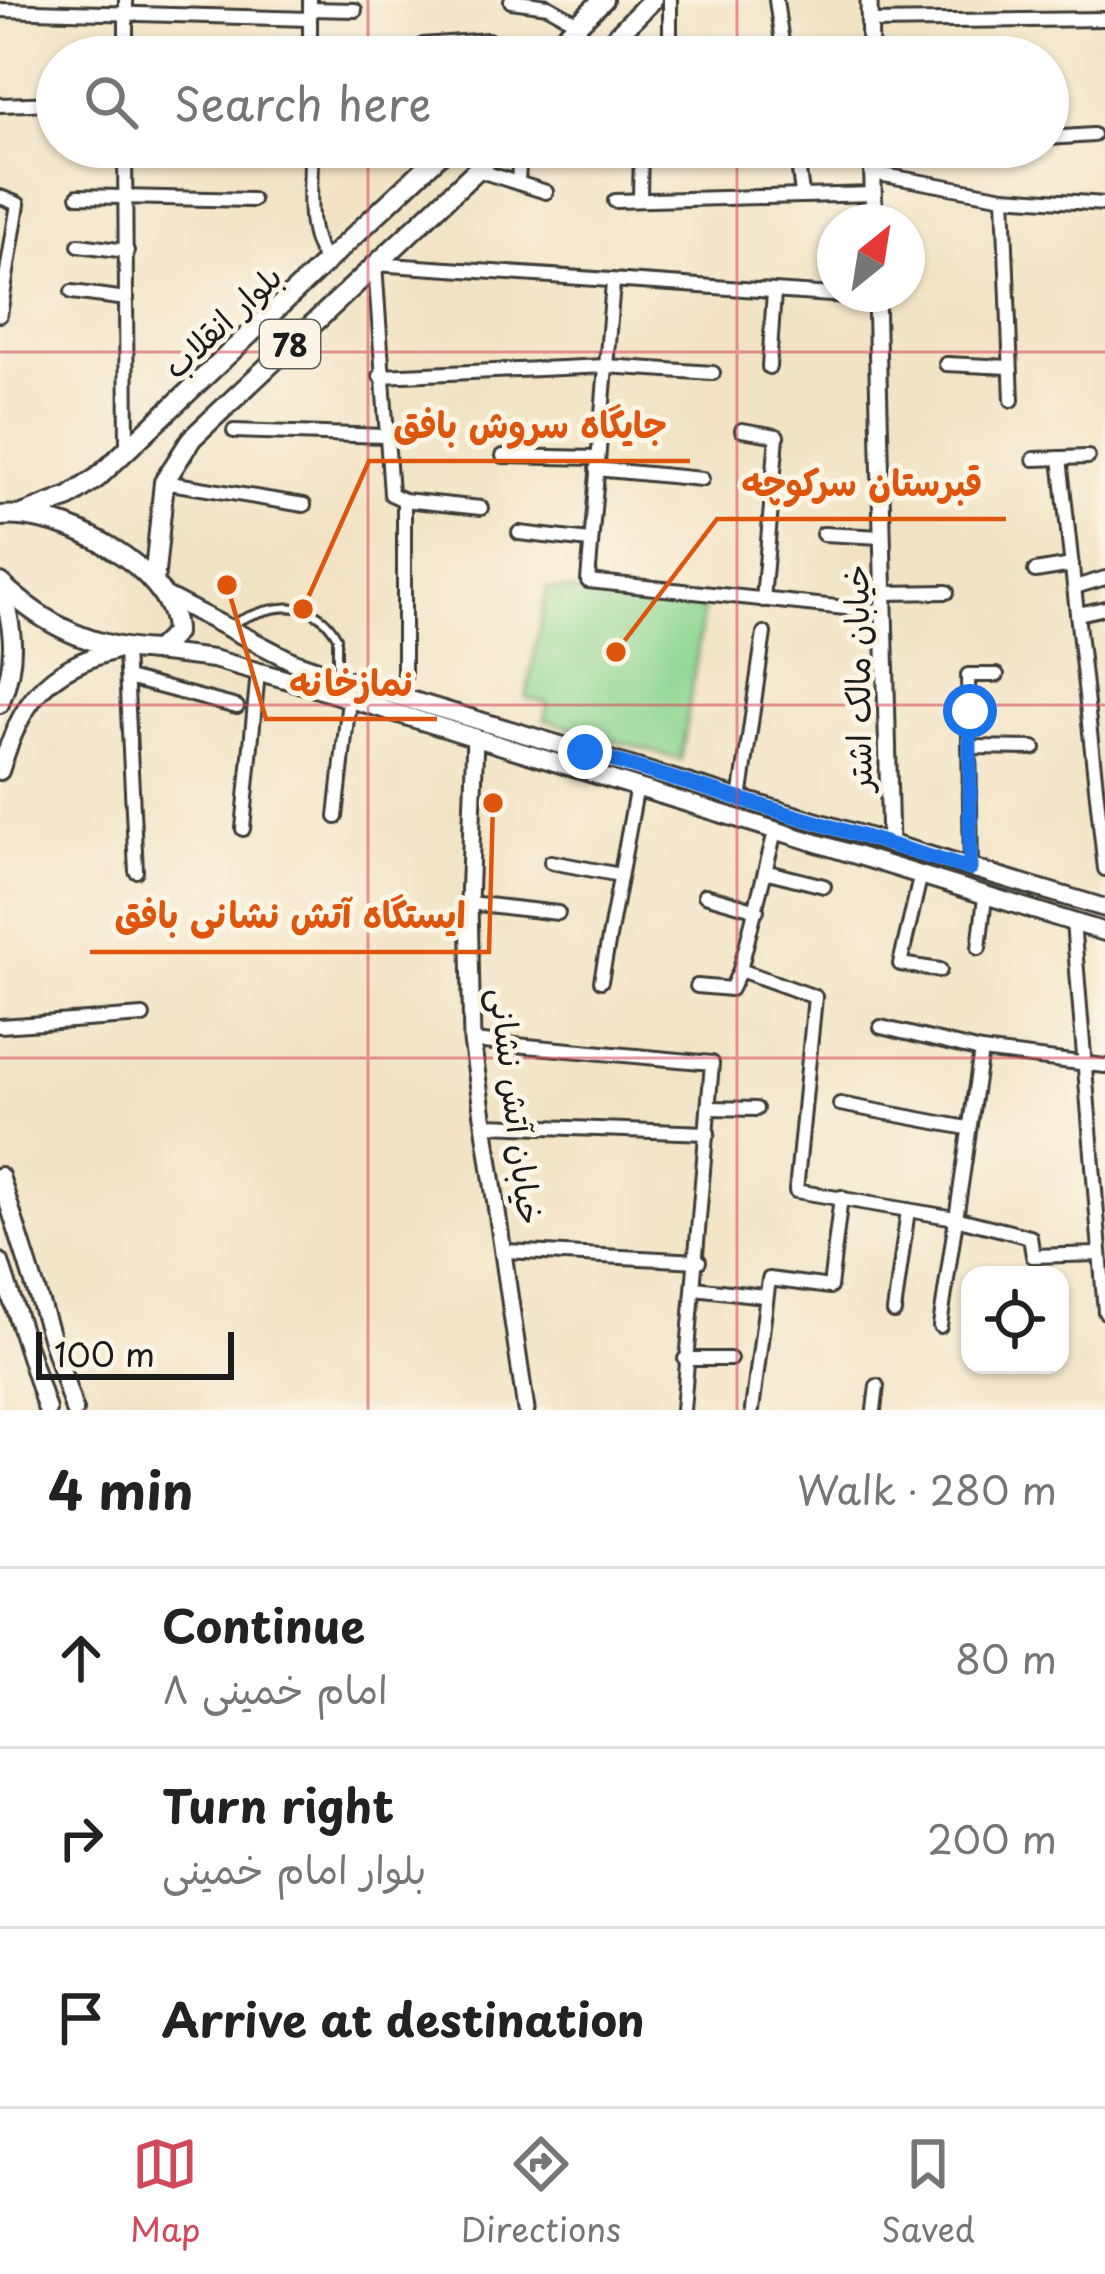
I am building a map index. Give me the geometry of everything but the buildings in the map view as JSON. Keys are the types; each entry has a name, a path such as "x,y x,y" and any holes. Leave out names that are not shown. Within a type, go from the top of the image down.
{"main road":[{"path":"565,36 603,0"},
{"path":"617,36 652,0"},
{"name":"بلوار انقلاب","path":"9,513 69,496 128,449 426,168"},
{"name":"بلوار انقلاب","path":"160,589 164,482 192,438 477,170"},
{"path":"290,297 286,310 296,321 315,322"},
{"path":"256,329 274,326 283,334 282,352"},
{"name":"78","path":"9,513 88,535 160,589 176,633 157,651 127,650"},
{"path":"0,583 53,624 127,650 213,659 476,737 560,754"},
{"path":"0,583 15,630 14,665 0,703"},
{"path":"160,589 294,662 560,754 740,800 1105,908"},
{"path":"0,771 24,712 46,679 80,659 127,650"},
{"path":"0,703 16,700 24,712"},
{"path":"606,768 637,786 776,832 1105,932"},
{"path":"0,1176 74,1410"},
{"path":"0,1262 47,1410"},
{"path":"10,1295 35,1288"}],"street":[{"path":"670,0 670,36"},
{"path":"776,0 781,36"},
{"path":"868,0 869,36"},
{"path":"511,2 548,6 578,23"},
{"path":"0,10 356,10"},
{"path":"869,22 1105,20"},
{"path":"3,105 36,104"},
{"path":"1069,137 1093,135"},
{"path":"125,168 128,449"},
{"path":"311,168 315,248 327,261"},
{"path":"518,182 519,168"},
{"path":"640,198 641,168"},
{"path":"799,168 802,194"},
{"path":"873,168 874,204"},
{"path":"477,170 546,192"},
{"path":"873,173 1004,196 1105,204"},
{"path":"615,201 874,194"},
{"path":"78,196 252,200"},
{"path":"1004,196 1012,400"},
{"path":"0,197 18,204 0,315"},
{"path":"79,245 127,251"},
{"path":"481,508 404,500 391,494 375,264 817,294"},
{"path":"613,283 588,581 884,612"},
{"path":"72,292 127,299"},
{"path":"769,367 773,292"},
{"name":"خیابان مالک اشتر","path":"876,312 890,845"},
{"path":"946,364 1010,367"},
{"path":"380,376 606,366 713,373"},
{"path":"742,430 777,436 764,600"},
{"path":"234,431 385,436"},
{"path":"503,455 702,479"},
{"path":"1034,459 1088,457"},
{"path":"1060,458 1101,784 1105,868"},
{"path":"164,482 304,506"},
{"path":"404,500 404,699"},
{"path":"519,533 590,541"},
{"path":"824,534 882,537"},
{"path":"1035,571 1072,565"},
{"path":"1075,587 1105,578"},
{"path":"884,593 947,592"},
{"path":"1078,614 1105,608"},
{"path":"740,800 764,633"},
{"path":"127,650 136,871"},
{"path":"243,829 258,672"},
{"path":"970,869 968,675 997,674"},
{"path":"127,678 237,707"},
{"path":"336,817 350,700"},
{"path":"1089,715 1105,712"},
{"name":"خیابان آتش نشانی","path":"476,737 469,903 472,1041 526,1410"},
{"path":"971,747 1034,748"},
{"path":"601,981 637,786"},
{"path":"697,986 731,989 776,832"},
{"path":"551,862 620,875"},
{"path":"768,872 824,886"},
{"path":"920,878 900,964 940,970"},
{"path":"705,895 757,910"},
{"path":"979,948 986,897"},
{"path":"469,903 558,913"},
{"path":"1072,922 1105,1312"},
{"path":"740,970 815,997 796,1191 955,1218 1030,1237 1033,1256 1099,1254"},
{"path":"0,1025 143,1016"},
{"path":"881,1027 982,1052 1105,1066"},
{"path":"472,1041 712,1063 683,1410"},
{"path":"940,1326 982,1052"},
{"path":"840,1104 967,1127"},
{"path":"710,1108 756,1109"},
{"path":"485,1125 708,1133"},
{"path":"752,1410 763,1296 770,1279 830,1287 841,1197"},
{"path":"894,1312 908,1210"},
{"path":"506,1251 698,1262"},
{"path":"695,1288 763,1296"},
{"path":"686,1359 730,1360"},
{"path":"874,1410 877,1386"}],"lane":[{"path":"228,626 279,605 317,614 337,637 337,675"}],"green space":[{"path":"547,588 704,607 681,760 545,720 547,703 526,698"}],"place":[{"name":"نمازخانه","path":"227,585"},
{"name":"جایگاه سروش بافق","path":"303,609"},
{"name":"قبرستان سرکوچه","path":"616,652"},
{"name":"ایستگاه آتش نشانی بافق","path":"493,803"}],"route":[{"path":"585,752 970,869 970,711"}]}
